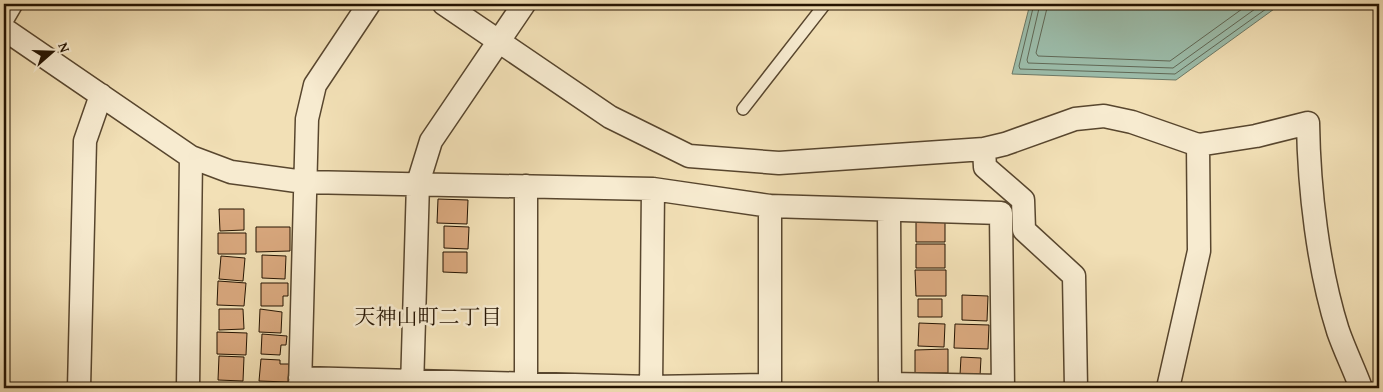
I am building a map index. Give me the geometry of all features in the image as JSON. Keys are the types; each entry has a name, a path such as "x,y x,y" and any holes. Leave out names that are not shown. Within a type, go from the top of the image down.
{"street":[{"path":"4,16 11,4"},
{"path":"369,4 315,85 307,119 300,383 651,388 770,385 770,206"},
{"path":"444,4 610,118 690,156 779,163 984,149 1004,144 1075,119 1104,116 1132,122 1198,145 1256,136 1308,123 1308,156 1319,249 1338,331 1361,388"},
{"path":"412,384 418,183 431,141 524,4"},
{"path":"4,29 191,158 230,172 304,182 653,189 770,206 889,210 1001,214 1003,387 890,384 889,210"},
{"path":"78,388 85,141 101,95"},
{"path":"1168,388 1199,251 1198,145"},
{"path":"984,149 985,167 1022,200 1024,230 1074,276 1076,388"},
{"path":"188,388 191,158"},
{"path":"526,186 526,386"},
{"path":"651,388 653,189"}],"lane":[{"path":"743,109 825,4"}],"water":[{"path":"1030,4 1281,4 1176,80 1012,74"}],"building":[{"path":"438,199 468,200 467,224 437,223"},
{"path":"219,209 244,209 244,230 220,231"},
{"path":"916,218 945,219 945,242 916,242"},
{"path":"444,226 469,227 468,249 444,248"},
{"path":"256,227 290,227 290,251 256,252"},
{"path":"218,233 246,233 246,254 218,254"},
{"path":"916,244 945,244 945,268 916,268"},
{"path":"443,252 467,252 467,273 443,272"},
{"path":"262,255 286,256 285,279 262,278"},
{"path":"221,256 245,258 243,281 219,279"},
{"path":"915,270 946,270 946,296 916,296"},
{"path":"218,281 246,283 244,306 217,305"},
{"path":"261,283 288,283 288,296 283,296 283,306 261,306"},
{"path":"962,295 988,296 987,321 962,320"},
{"path":"918,299 942,299 942,317 918,317"},
{"path":"219,309 243,309 244,329 219,330"},
{"path":"260,309 282,312 281,333 259,332"},
{"path":"919,323 945,324 944,347 918,346"},
{"path":"955,324 989,325 988,349 954,348"},
{"path":"217,332 247,333 246,355 217,354"},
{"path":"262,334 287,336 286,345 281,345 280,355 261,354"},
{"path":"948,349 948,373 915,373 915,350"},
{"path":"219,356 244,357 243,381 218,380"},
{"path":"961,357 981,358 980,376 960,375"},
{"path":"261,359 280,360 280,364 289,364 288,382 259,381"},
{"path":"220,384 242,385 242,388 220,388"}],"district":[{"name":"天神山町二丁目","path":"428,316"}]}
